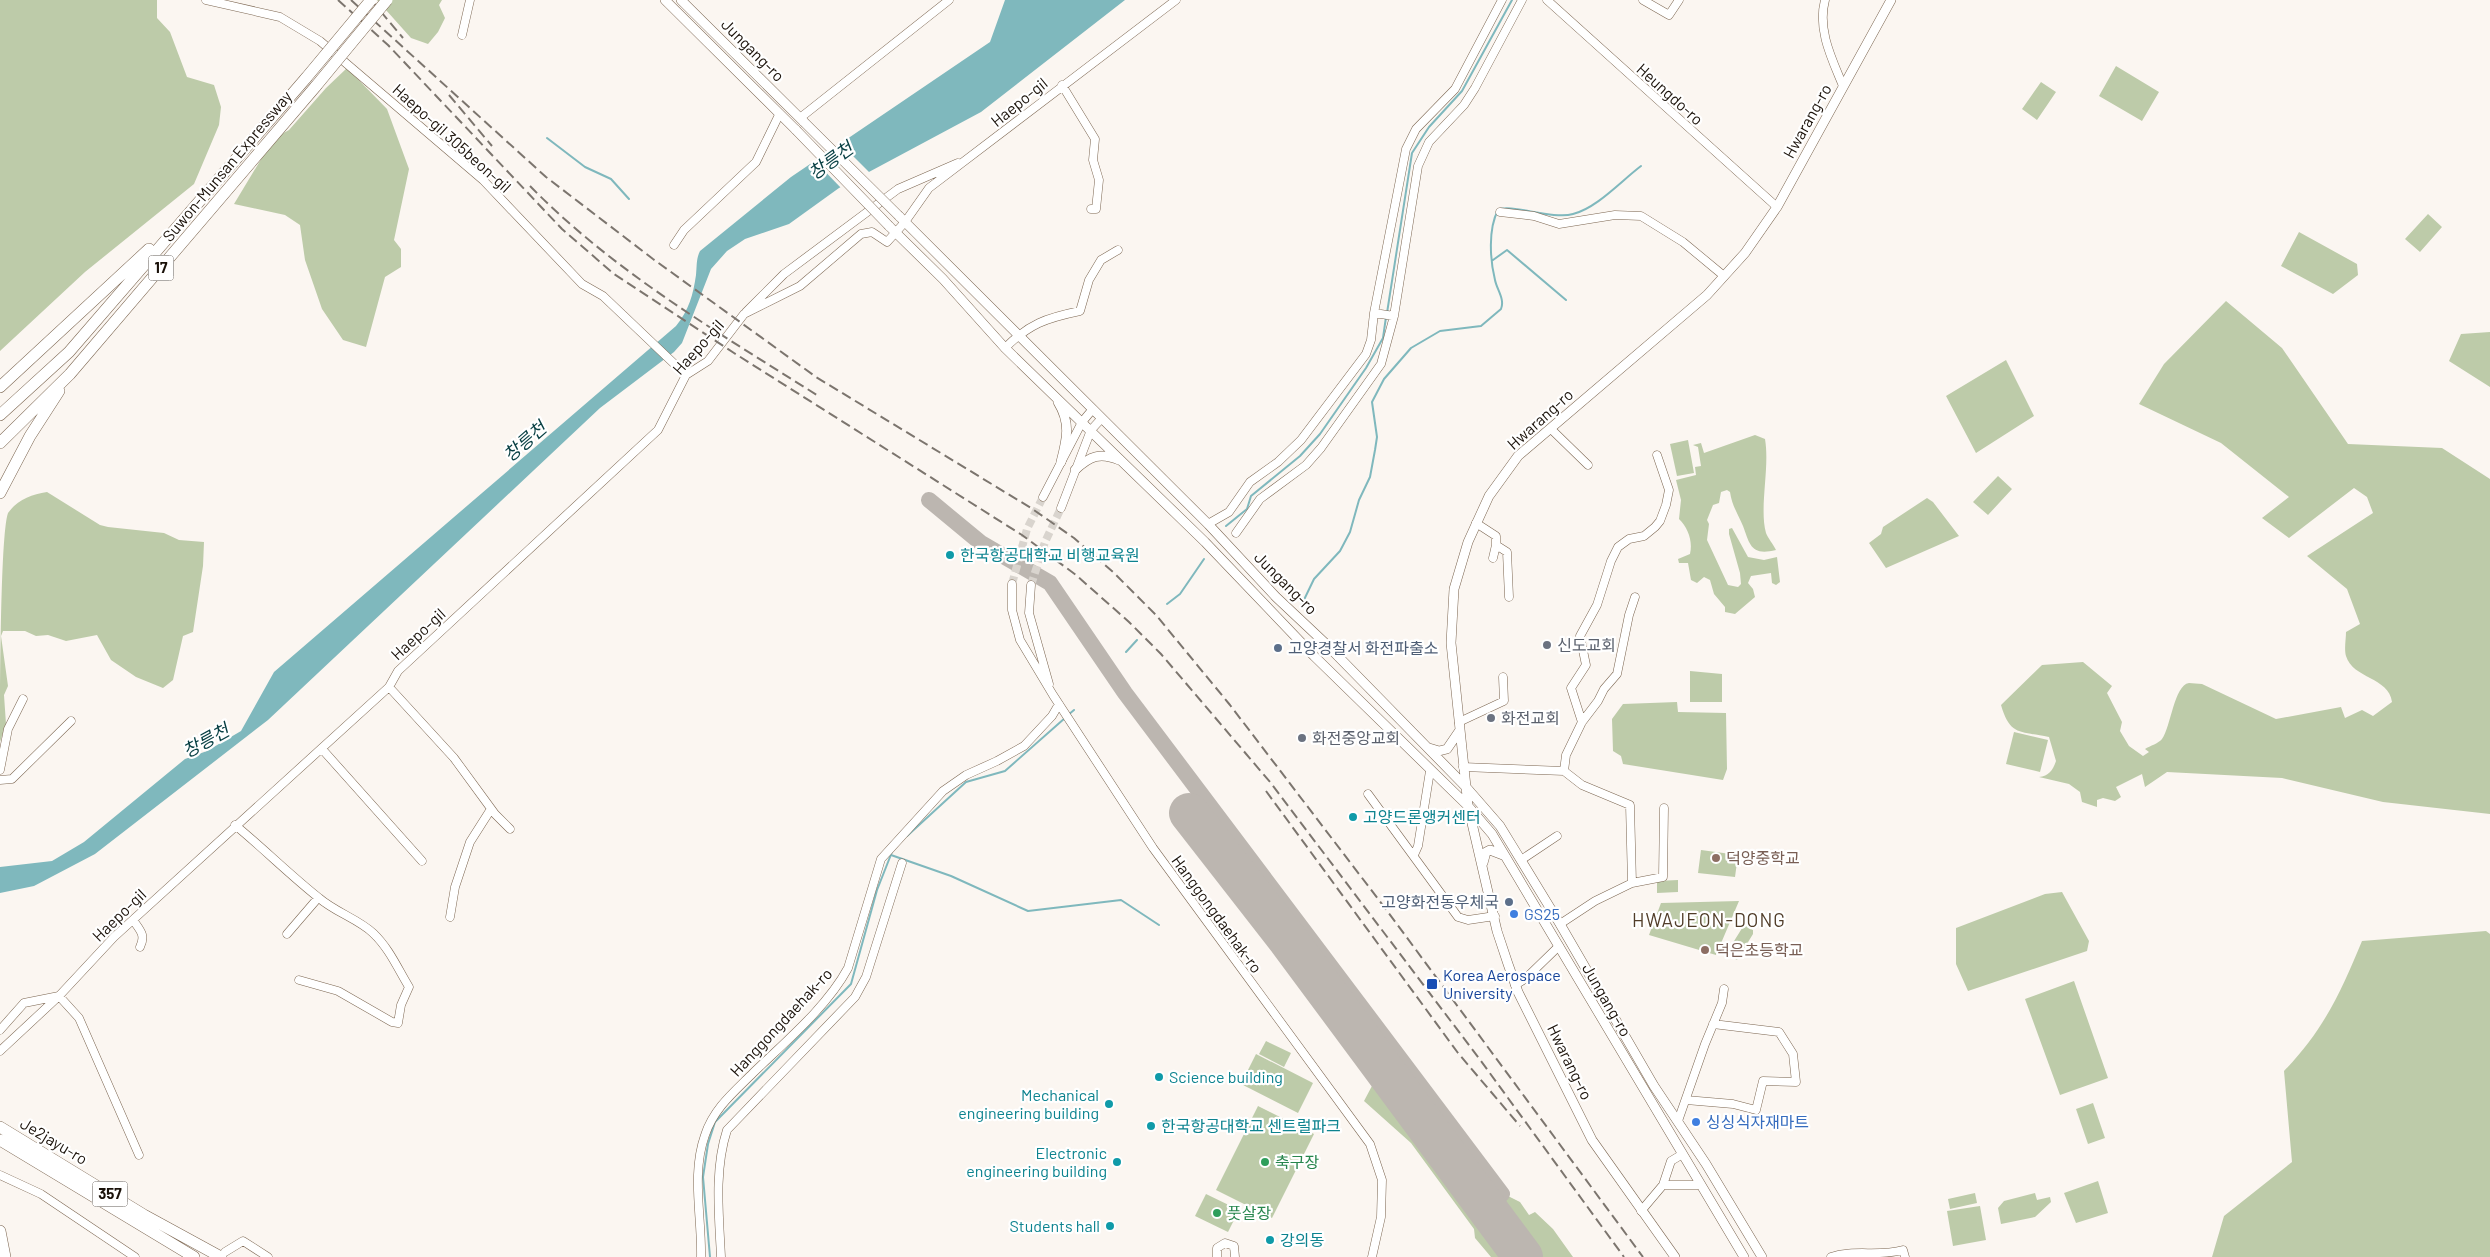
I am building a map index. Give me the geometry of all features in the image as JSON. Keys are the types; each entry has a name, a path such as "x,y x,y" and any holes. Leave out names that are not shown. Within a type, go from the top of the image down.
{"highway":[{"name":"Suwon-Munsan Expressway","path":"0,415 69,352 371,0"},
{"name":"Suwon-Munsan Expressway","path":"0,443 70,374 387,0"},
{"name":"Suwon-Munsan Expressway","path":"0,387 192,208"},
{"name":"Suwon-Munsan Expressway","path":"0,493 30,436 70,374"},
{"name":"Je2jayu-ro","path":"0,1127 144,1215 223,1255"},
{"name":"Je2jayu-ro","path":"0,1140 194,1257"},
{"path":"0,1231 5,1257"}],"main road":[{"name":"Jungang-ro","path":"665,0 893,229 1005,348 1205,542 1314,656 1468,806 1492,834 1681,1155 1744,1257"},
{"name":"Jungang-ro","path":"681,0 1208,524 1276,597 1326,644 1466,787 1500,826 1560,924 1654,1086 1678,1121 1762,1257"},
{"name":"Hwarang-ro","path":"1675,1257 1592,1140 1515,985 1497,931 1468,806 1463,767 1451,642 1454,588 1468,542 1489,496 1518,456 1706,295 1745,254 1777,207 1891,0"},
{"path":"1053,393 1067,419 1068,430 1061,462"},
{"path":"1076,470 1096,455 1109,456 1124,463"},
{"path":"1422,743 1431,750 1444,750 1450,746 1460,726"},
{"path":"1482,863 1486,852 1490,850 1504,855"}],"street":[{"name":"Haepo-gil 305beon-gil","path":"206,0 280,18 320,41 483,180 582,284 602,296 686,375"},
{"path":"462,35 470,0"},
{"path":"802,120 949,0"},
{"name":"Haepo-gil","path":"0,1051 59,996 133,920 389,688 398,671 658,430 686,375 708,361 744,314 800,286 862,234 872,232 887,242 893,229 929,188 971,158 1062,85 1176,0"},
{"path":"1208,524 1229,512 1250,482 1278,462 1302,440 1366,354 1371,340 1374,313 1406,149 1416,129 1455,89 1502,0"},
{"path":"1236,533 1260,500 1306,465 1321,448 1380,364 1394,316 1418,166 1429,142 1464,105 1475,88 1522,0"},
{"name":"Heungdo-ro","path":"1546,0 1777,207"},
{"path":"1643,0 1669,16 1679,0"},
{"path":"1825,0 1822,11 1823,28 1843,86"},
{"name":"Haepo-gil","path":"1062,85 1095,139 1093,160 1099,180 1096,209 1091,210"},
{"path":"674,245 684,230 756,162 779,115"},
{"path":"744,314 784,274 898,188 971,158"},
{"path":"1500,212 1534,216 1559,224 1615,215 1641,216 1683,242 1724,276"},
{"path":"1005,348 1031,325 1059,315 1080,311 1089,280 1101,260 1118,250"},
{"path":"1374,313 1394,316"},
{"path":"1043,497 1082,422 1092,410"},
{"path":"1061,508 1091,430 1101,419"},
{"path":"1551,428 1588,465"},
{"path":"1582,722 1570,688 1586,665 1580,636 1597,604 1611,561 1618,547 1629,539 1644,536 1660,521 1669,490 1657,454"},
{"path":"1476,523 1496,536 1493,558"},
{"path":"1496,545 1507,552 1509,597"},
{"path":"1012,584 1012,610 1020,640 1061,706"},
{"path":"1031,585 1030,613 1036,641 1053,695"},
{"path":"1564,771 1566,756 1582,722 1598,701 1604,689 1617,674 1629,614 1635,597"},
{"path":"1460,726 1504,702 1503,677"},
{"path":"389,688 454,758 491,809 510,829"},
{"path":"0,770 8,729 23,699"},
{"name":"Hanggongdaehak-ro","path":"702,1257 698,1167 704,1135 717,1108 799,1028 842,980 848,968 881,859 943,791 966,775 997,762 1024,746 1061,706 1153,848 1269,1008 1348,1111 1370,1144 1382,1180 1381,1217 1372,1257"},
{"path":"0,780 12,779 71,721"},
{"path":"322,749 422,861"},
{"path":"1463,767 1564,771 1582,785 1630,806 1632,883"},
{"path":"1414,855 1418,846 1430,771"},
{"path":"1368,794 1458,917 1468,920 1494,916"},
{"path":"1560,924 1596,901 1632,883 1664,877 1664,808"},
{"path":"450,917 455,887 470,842 491,809"},
{"path":"236,825 318,898 372,932 384,944 409,987 398,1022 392,1022 338,992 299,980"},
{"path":"1521,860 1557,836"},
{"path":"721,1257 719,1187 721,1147 727,1130 855,997 866,977 902,863"},
{"path":"287,934 318,898"},
{"path":"133,920 142,933 143,940 140,948"},
{"path":"1515,985 1525,979 1558,946"},
{"path":"1678,1121 1722,1003 1724,989"},
{"path":"0,1030 24,1004 59,996 79,1018 139,1155"},
{"path":"1686,1100 1733,1104 1756,1110 1763,1081 1796,1082 1793,1054 1778,1032 1713,1024"},
{"path":"1641,1211 1663,1185 1671,1161 1681,1155"},
{"path":"0,1175 41,1194 135,1257"},
{"path":"1663,1185 1699,1185"},
{"path":"223,1255 243,1241 268,1257"},
{"path":"1217,1257 1217,1248 1225,1243 1234,1246 1235,1257"},
{"path":"1831,1257 1848,1253 1893,1252 1904,1254"}],"green space":[{"path":"0,0 157,0 157,18 170,32 187,77 214,85 221,107 219,125 194,184 85,272 0,351"},
{"path":"377,0 442,0 439,5 445,18 438,32 428,44 411,38"},
{"path":"2116,66 2159,92 2142,121 2099,96"},
{"path":"347,68 387,109 409,169 394,240 401,249 401,267 385,277 366,347 343,340 322,309 305,260 300,225 285,215 234,204 263,156 278,136 289,130 326,88"},
{"path":"2041,82 2056,92 2037,120 2022,109"},
{"path":"2428,214 2442,227 2420,252 2405,239"},
{"path":"2299,232 2357,264 2358,275 2333,294 2281,266"},
{"path":"2226,301 2282,348 2348,444 2442,448 2490,479 2490,814 2383,802 2282,778 2167,772 2145,787 2142,774 2116,787 2121,797 2115,801 2103,798 2097,800 2097,807 2082,802 2080,792 2069,784 2039,777 2050,772 2056,761 2049,737 2018,730 2012,727 2004,715 2001,705 2042,665 2083,662 2112,686 2107,693 2122,722 2120,731 2129,746 2143,756 2149,752 2145,749 2162,739 2176,698 2184,685 2189,683 2202,684 2276,719 2341,707 2345,718 2362,710 2373,716 2392,702 2385,688 2356,669 2350,664 2346,656 2346,632 2360,624 2347,589 2307,556 2373,513 2367,497 2354,488 2289,538 2262,518 2289,497 2221,443 2139,404 2164,364"},
{"path":"2490,332 2490,387 2449,361 2461,334"},
{"path":"2006,360 2034,416 1976,453 1946,396"},
{"path":"1755,435 1765,439 1764,523 1766,533 1776,550 1756,550 1750,544 1730,492 1727,490 1721,492 1719,503 1713,505 1707,520 1709,524 1707,540 1728,585 1738,587 1741,584 1740,573 1729,534 1729,529 1732,528 1748,557 1764,560 1777,557 1780,582 1776,585 1772,583 1771,573 1751,576 1748,583 1753,589 1755,597 1735,614 1725,612 1725,607 1714,594 1710,580 1704,577 1697,583 1691,580 1688,563 1679,563 1678,559 1690,554 1691,544 1685,526 1679,519 1681,500 1676,480 1696,475 1695,467 1701,466 1698,447 1693,445 1701,443 1704,453"},
{"path":"1688,440 1694,473 1677,476 1670,444"},
{"path":"1998,476 2012,489 1988,515 1973,502"},
{"path":"47,492 100,525 164,533 179,540 204,542 203,566 193,632 183,636 173,680 163,688 136,677 111,660 97,635 66,641 48,635 36,636 25,631 3,631 1,636 8,686 4,695 6,724 0,742 0,659 5,528 8,513 16,504 25,498"},
{"path":"1927,498 1933,502 1959,536 1886,568 1869,543 1881,534 1883,527"},
{"path":"1690,671 1722,674 1722,702 1690,702"},
{"path":"1677,702 1678,712 1726,713 1727,769 1723,780 1623,764 1621,756 1613,751 1612,719 1623,704"},
{"path":"2014,732 2048,740 2040,772 2006,764"},
{"path":"1701,850 1738,855 1735,877 1698,873"},
{"path":"1678,880 1678,892 1657,893 1657,881"},
{"path":"2062,892 2089,941 2087,951 1968,991 1956,964 1956,928 2045,894"},
{"path":"1739,901 1716,955 1649,935 1661,903"},
{"path":"1744,925 1753,930 1753,934 1737,960 1726,954"},
{"path":"2486,931 2490,934 2490,1257 2212,1257 2224,1216 2292,1162 2284,1071 2310,1041 2330,1010 2362,941"},
{"path":"2074,981 2108,1078 2060,1095 2025,999"},
{"path":"1266,1041 1291,1053 1284,1067 1259,1054"},
{"path":"1256,1054 1313,1083 1298,1113 1241,1084"},
{"path":"1379,1080 1511,1257 1491,1257 1475,1238 1474,1229 1411,1143 1364,1101 1373,1084"},
{"path":"2093,1103 2105,1138 2088,1144 2076,1109"},
{"name":"축구장","path":"1258,1106 1314,1134 1272,1218 1216,1190"},
{"path":"2098,1181 2108,1213 2076,1223 2064,1193"},
{"path":"1494,1193 1500,1200 1508,1196 1520,1202 1529,1215 1535,1212 1553,1229 1573,1257 1532,1257 1487,1197"},
{"path":"1975,1193 1977,1203 1950,1209 1948,1199"},
{"path":"2035,1193 2037,1200 2050,1197 2051,1202 2035,1217 2001,1224 1998,1208 2004,1201"},
{"name":"풋살장","path":"1206,1194 1239,1210 1228,1232 1195,1216"},
{"path":"1980,1206 1986,1240 1953,1246 1947,1211"}],"water":[{"name":"창릉천","path":"1005,0 1125,0 981,112 839,188 789,224 745,239 727,251 711,269 682,343 674,352 600,408 268,720 95,854 34,886 0,893 0,867 52,861 84,842 185,759 207,751 241,731 274,672 676,326 692,296 700,251 791,177 990,42"}],"pier":[{"path":"839,142 871,174 842,189 813,159"}],"waterway":[{"path":"1387,313 1412,153 1429,127 1462,91 1512,0"},
{"path":"547,138 585,167 611,179 629,199"},
{"path":"1301,606 1314,579 1340,551 1350,532 1359,500 1370,477 1377,437 1372,402 1384,379 1411,348 1440,331 1481,326 1501,309 1501,298 1495,280 1491,254 1491,235 1498,210 1503,208 1554,215 1573,214 1600,200 1641,166"},
{"path":"1493,260 1507,250 1566,300"},
{"path":"1226,526 1247,509 1251,496 1300,456 1320,434 1366,368 1383,338 1386,317"},
{"path":"1167,604 1180,594 1204,559"},
{"path":"1126,652 1137,640"},
{"path":"1068,715 1074,710"},
{"path":"907,836 966,782 1005,771 1065,718"},
{"path":"710,1257 703,1177 708,1144 715,1122 851,984 877,890 892,852"},
{"path":"891,855 951,876 1028,911 1121,900 1159,925"}],"taxiway":[{"path":"929,500 981,543 1050,583 1125,693 1502,1194"},
{"path":"1375,1058 1390,1046"},
{"path":"1481,1201 1480,1193 1486,1184 1487,1175"}],"runway":[{"path":"1189,813 1288,940 1523,1257"}],"tunnel":[{"path":"1012,584 1027,529 1043,497"},
{"path":"1031,585 1045,542 1061,508"}],"railway":[{"path":"338,0 388,45 562,229 614,274 734,353 1022,535 1076,575 1129,622 1161,654 1270,782 1481,1061 1624,1257"},
{"path":"351,0 546,177 653,259 816,377 1031,508 1074,538 1113,572 1156,615 1230,705 1385,908 1643,1257"},
{"path":"371,0 403,38"},
{"path":"449,95 492,146"},
{"path":"530,186 562,217 632,274 706,325 820,397"},
{"path":"1266,791 1458,1053 1520,1126"}],"place":[{"name":"한국항공대학교 비행교육원","path":"950,555"},
{"name":"신도교회","path":"1547,645"},
{"name":"고양경찰서 화전파출소","path":"1278,648"},
{"name":"화전교회","path":"1491,718"},
{"name":"화전중앙교회","path":"1302,738"},
{"name":"고양드론앵커센터","path":"1353,817"},
{"name":"덕양중학교","path":"1716,858"},
{"name":"고양화전동우체국","path":"1509,902"},
{"name":"GS25","path":"1514,914"},
{"name":"덕은초등학교","path":"1705,950"},
{"name":"Korea Aerospace University","path":"1432,984"},
{"name":"Science building","path":"1159,1077"},
{"name":"Mechanical engineering building","path":"1109,1104"},
{"name":"싱싱식자재마트","path":"1696,1122"},
{"name":"한국항공대학교 센트럴파크","path":"1151,1126"},
{"name":"Electronic engineering building","path":"1117,1162"},
{"name":"축구장","path":"1265,1162"},
{"name":"풋살장","path":"1217,1213"},
{"name":"Students hall","path":"1110,1226"},
{"name":"강의동","path":"1270,1240"}],"district":[{"name":"HWAJEON-DONG","path":"1709,920"}]}
